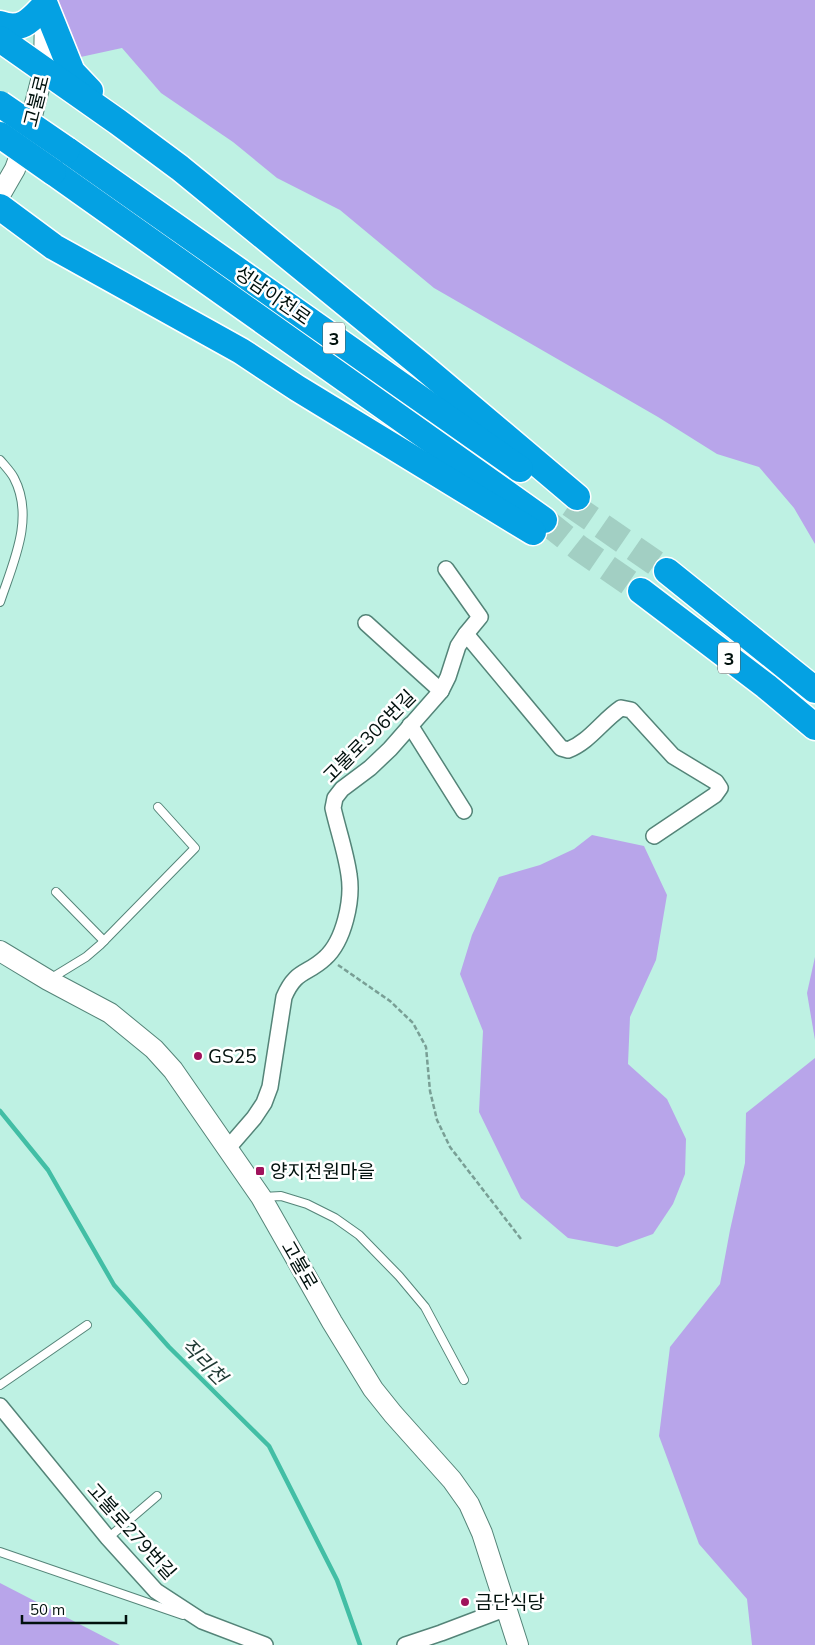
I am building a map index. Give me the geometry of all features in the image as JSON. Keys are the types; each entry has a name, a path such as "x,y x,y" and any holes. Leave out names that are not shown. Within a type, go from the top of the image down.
{"highway":[{"path":"0,24 7,27 27,24 46,3 72,72 118,122"},
{"path":"0,39 118,122"},
{"name":"성남이천로","path":"0,104 574,501 421,365 180,168 118,122"},
{"name":"성남이천로","path":"0,135 539,527 297,388 241,351 54,247"},
{"path":"0,207 54,247"},
{"path":"0,233 5,232 28,237 54,247"},
{"name":"3","path":"667,571 815,690"},
{"name":"3","path":"641,591 766,686 815,727"}],"street":[{"name":"고불로","path":"0,195 15,169 23,147 44,69 46,3"},
{"name":"고불로306번길","path":"228,1148 254,1118 264,1103 270,1087 284,996 290,984 297,976 326,958 344,928 350,877 333,808 335,798 342,789 370,768 383,755 441,691 448,677 458,646 480,617 446,569"},
{"path":"366,622 441,691"},
{"path":"466,634 562,748 568,750 577,747 613,713 621,708 631,710 673,756 716,782 720,788 715,795 654,836"},
{"path":"410,725 464,811"},
{"name":"고불로","path":"0,951 48,980 110,1013 132,1030 174,1070 261,1197 332,1322 373,1389 452,1480 468,1504 482,1533 518,1645"},
{"name":"고불로279번길","path":"0,1406 108,1538 156,1591 202,1620 265,1645"},
{"path":"405,1645 506,1608"}],"lane":[{"path":"0,460 14,478 22,503 22,525 20,544 0,602"},
{"path":"48,980 86,957 104,941 195,848 158,807"},
{"path":"56,892 104,941"},
{"path":"261,1197 280,1196 307,1204 335,1218 359,1235 399,1276 425,1307 464,1380"},
{"path":"0,1385 87,1325"},
{"path":"108,1538 157,1496"},
{"path":"0,1552 202,1620"}],"path":[{"path":"326,958 390,1001 413,1023 426,1047 430,1091 437,1120 450,1147 521,1240"}],"shaded area":[{"path":"54,0 815,0 815,544 794,508 759,467 717,454 658,417 434,288 340,210 277,178 233,142 161,93 122,48 76,58"},
{"path":"592,835 644,846 667,895 656,960 630,1017 628,1064 667,1099 686,1139 685,1174 673,1204 653,1234 617,1247 568,1238 521,1198 479,1112 483,1031 460,974 472,935 499,877 540,865 574,849"},
{"path":"815,957 815,1040 807,993"},
{"path":"815,1058 815,1645 752,1645 747,1599 699,1544 659,1436 670,1347 720,1284 745,1163 746,1113"},
{"path":"0,1583 118,1644 120,1645 0,1645"}],"waterway":[{"name":"직리천","path":"0,1111 48,1170 114,1285 169,1347 269,1446 337,1580 360,1645"}],"tunnel":[{"path":"570,504 667,571"},
{"path":"545,521 579,548 641,591"}],"place":[{"name":"GS25","path":"198,1056"},
{"name":"양지전원마을","path":"260,1171"},
{"name":"금단식당","path":"465,1602"}]}
